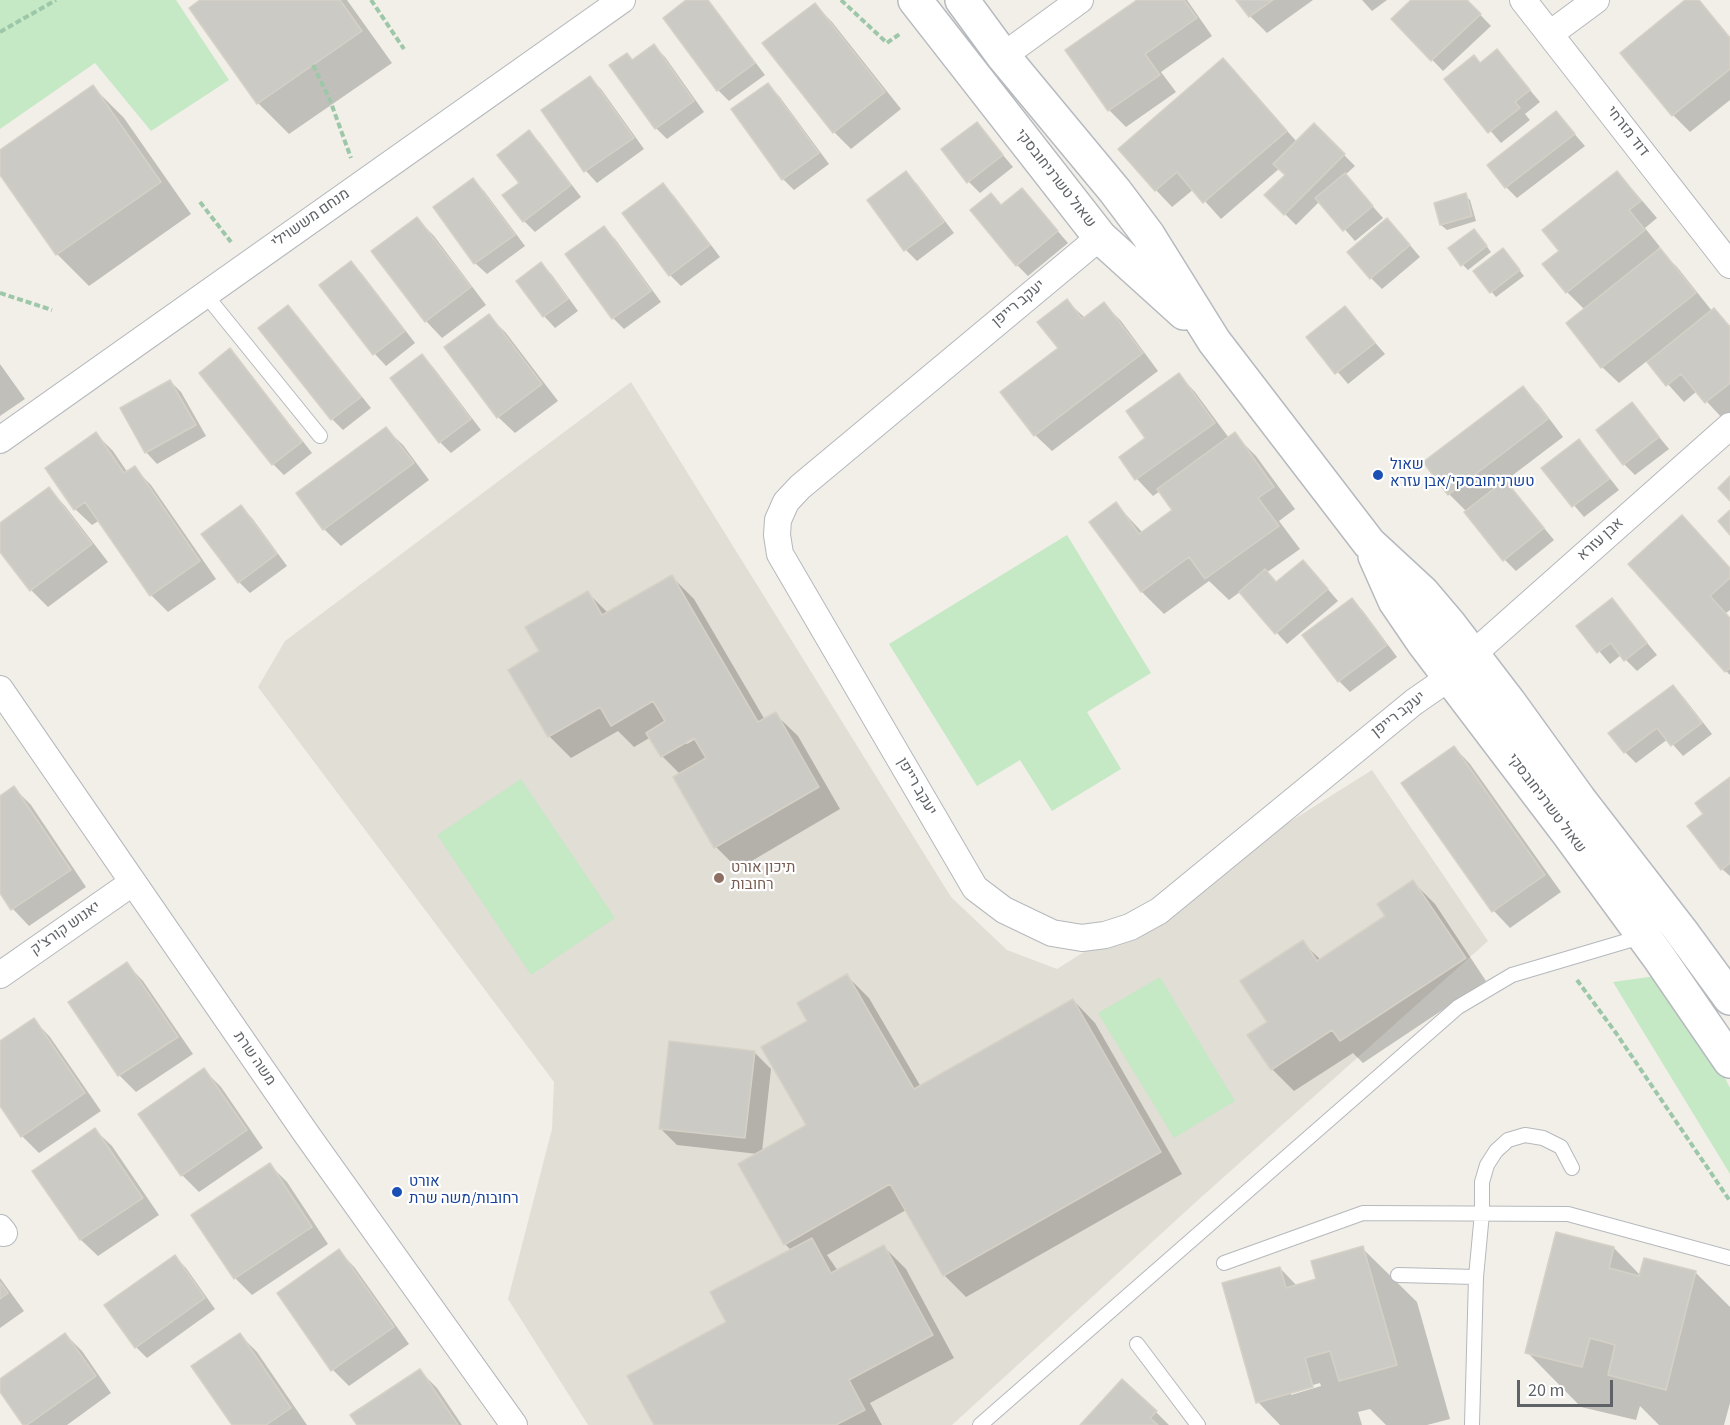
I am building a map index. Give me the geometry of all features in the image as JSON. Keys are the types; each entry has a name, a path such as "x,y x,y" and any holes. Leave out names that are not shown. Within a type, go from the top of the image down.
{"street":[{"name":"מנחם מששוילי","path":"0,440 622,0"},
{"name":"שאול טשרניחובסקי","path":"962,0 1004,56 1148,234 1214,341 1369,543 1422,592 1473,654 1579,799 1729,995"},
{"path":"1004,56 1080,0"},
{"name":"דוד מזרחי","path":"1523,0 1730,265"},
{"path":"1550,34 1596,0"},
{"name":"שאול טשרניחובסקי","path":"920,7 1100,237 1214,341"},
{"name":"יעקב רייפן","path":"1100,237 800,487 786,501 778,520 777,535 780,554 975,888 1004,910 1052,933 1082,938 1105,936 1130,927 1159,911 1414,702 1450,677"},
{"name":"אבן עזרא","path":"1473,654 1730,426"},
{"name":"שאול טשרניחובסקי","path":"1369,543 1395,600 1423,642 1658,956 1730,1061"},
{"path":"1450,677 1492,680"},
{"name":"משה שרת","path":"0,689 305,1132 514,1425"},
{"name":"יאנוש קורצ'ק","path":"0,975 132,882"}],"lane":[{"path":"205,294 320,436"},
{"path":"980,1425 1458,1007 1512,975 1637,938"},
{"path":"1472,1425 1476,1277 1482,1213 1482,1182 1486,1165 1508,1140 1525,1135 1543,1138 1560,1147 1572,1168"},
{"path":"1224,1263 1363,1213 1568,1214 1730,1258"},
{"path":"1398,1275 1476,1277"},
{"path":"1137,1344 1198,1425"}],"path":[{"path":"0,32 56,0"},
{"path":"371,0 404,49"},
{"path":"841,0 887,43 920,7"},
{"path":"313,65 330,100 361,184"},
{"path":"200,202 247,264"},
{"path":"0,293 52,310"},
{"path":"1527,971 1578,980 1730,1201"}],"shaded area":[{"path":"631,382 951,897 1007,950 1057,969 1372,770 1488,941 1197,1201 952,1425 588,1425 508,1299 552,1129 554,1082 258,687 285,641"}],"green space":[{"path":"0,0 176,0 229,80 151,131 95,63 0,129"},
{"path":"1067,535 1151,673 1087,712 1121,769 1052,811 1020,760 977,786 889,644"},
{"path":"521,779 615,918 531,975 437,835"},
{"path":"1656,976 1701,1031 1730,1088 1730,1174 1613,982"},
{"path":"1160,977 1235,1101 1174,1138 1098,1013"}],"building":[{"path":"200,0 340,0 362,31 257,104 189,8"},
{"path":"686,0 708,0 755,63 717,91 663,18"},
{"path":"1137,0 1184,0 1197,18 1145,54 1160,75 1108,111 1065,50"},
{"path":"1236,0 1273,0 1249,17"},
{"path":"1411,0 1467,0 1481,14 1431,61 1391,19"},
{"path":"1685,0 1699,0 1730,38 1730,69 1672,116 1620,53"},
{"path":"815,3 885,92 833,133 762,43"},
{"path":"654,44 694,101 655,129 609,65 627,53 632,60"},
{"path":"1497,49 1530,90 1515,102 1520,108 1488,133 1444,79 1474,55 1480,63"},
{"path":"1223,58 1287,131 1203,203 1177,172 1155,191 1118,149"},
{"path":"590,76 634,138 584,172 541,110"},
{"path":"768,83 819,153 782,180 731,109"},
{"path":"93,85 161,182 56,255 0,175 0,150"},
{"path":"1556,111 1575,134 1505,188 1487,165"},
{"path":"977,122 1003,155 967,183 941,149"},
{"path":"1314,123 1345,154 1284,215 1264,195 1285,175 1273,164"},
{"path":"529,130 571,185 523,222 502,195 519,183 497,155"},
{"path":"906,171 944,222 904,251 867,200"},
{"path":"1617,171 1641,201 1629,210 1645,230 1566,293 1542,264 1559,251 1542,230"},
{"path":"1345,173 1373,206 1343,231 1315,198"},
{"path":"473,178 515,235 474,264 433,207"},
{"path":"663,183 710,245 669,276 622,213"},
{"path":"1022,188 1058,231 1016,266 970,210 991,193 1001,205"},
{"path":"1466,193 1472,216 1440,225 1434,203"},
{"path":"417,217 471,287 425,322 371,251"},
{"path":"1387,218 1410,245 1370,279 1347,252"},
{"path":"604,226 651,291 612,319 565,254"},
{"path":"1474,229 1487,246 1461,266 1448,248"},
{"path":"1503,248 1520,270 1490,293 1473,271"},
{"path":"1660,248 1696,293 1601,368 1566,323"},
{"path":"351,261 405,331 373,355 319,285"},
{"path":"541,262 568,299 543,317 516,281"},
{"path":"1067,299 1082,319 1104,302 1143,353 1034,436 1000,392 1058,348 1037,322"},
{"path":"288,305 361,397 331,420 258,328"},
{"path":"1345,306 1375,343 1335,374 1306,337"},
{"path":"1714,308 1730,327 1730,383 1705,403 1681,374 1666,386 1647,362"},
{"path":"489,314 542,384 497,418 444,347"},
{"path":"230,348 302,442 272,465 199,373"},
{"path":"422,354 471,419 439,443 390,378"},
{"path":"1179,373 1215,423 1135,480 1119,457 1145,438 1126,411"},
{"path":"170,380 196,425 145,453 120,408"},
{"path":"1523,386 1548,419 1448,495 1423,462"},
{"path":"1632,402 1659,437 1623,465 1596,430"},
{"path":"386,427 414,463 323,530 296,493"},
{"path":"96,432 124,473 135,466 200,561 150,596 85,502 74,510 45,468"},
{"path":"1235,432 1274,487 1258,498 1279,526 1205,579 1189,557 1141,592 1089,522 1116,502 1139,534 1172,510 1157,489"},
{"path":"1579,439 1609,479 1572,507 1541,468"},
{"path":"1730,476 1730,501 1718,488"},
{"path":"1505,480 1544,528 1503,561 1464,512"},
{"path":"49,487 92,544 30,591 0,552 0,523"},
{"path":"241,505 277,554 238,583 201,534"},
{"path":"1730,510 1730,535 1718,521"},
{"path":"1682,515 1730,568 1730,578 1710,596 1730,618 1730,668 1725,672 1628,564"},
{"path":"1303,560 1328,589 1275,634 1239,592 1265,569 1276,582"},
{"path":"672,575 758,722 776,712 819,787 714,848 673,777 706,758 694,738 661,757 646,733 665,721 653,701 611,726 600,707 548,737 508,670 539,651 525,627 588,591 602,615"},
{"path":"1352,598 1387,645 1338,682 1302,635"},
{"path":"1612,598 1647,643 1624,661 1611,643 1597,653 1576,626"},
{"path":"1673,685 1702,723 1671,746 1657,728 1624,753 1608,733"},
{"path":"1454,746 1545,875 1492,912 1401,783"},
{"path":"1730,777 1730,863 1721,870 1687,826 1703,814 1695,803"},
{"path":"14,786 71,870 11,910 0,893 0,796"},
{"path":"1413,880 1466,958 1340,1041 1332,1030 1271,1070 1247,1035 1267,1022 1240,981 1303,940 1317,961 1385,916 1377,904"},
{"path":"127,962 178,1037 118,1076 68,1002"},
{"path":"847,974 914,1089 1073,999 1161,1152 943,1276 890,1184 784,1245 738,1164 806,1125 761,1047 807,1021 797,1003"},
{"path":"34,1018 85,1093 21,1137 0,1106 0,1041"},
{"path":"669,1041 755,1051 745,1138 659,1129"},
{"path":"204,1068 247,1130 181,1176 138,1114"},
{"path":"95,1128 143,1198 80,1240 32,1171"},
{"path":"270,1163 312,1227 234,1279 191,1215"},
{"path":"1556,1232 1614,1247 1609,1268 1639,1276 1644,1258 1696,1271 1666,1390 1608,1375 1615,1345 1590,1338 1582,1367 1525,1353"},
{"path":"812,1238 831,1273 884,1245 933,1335 849,1380 865,1410 836,1425 654,1425 627,1376 726,1322 710,1292"},
{"path":"1363,1246 1397,1365 1339,1381 1330,1351 1305,1358 1313,1387 1256,1403 1222,1283 1280,1267 1286,1288 1316,1279 1311,1261"},
{"path":"339,1249 394,1327 331,1371 277,1293"},
{"path":"175,1255 205,1298 135,1348 104,1305"},
{"path":"0,1282 8,1293 0,1299"},
{"path":"65,1333 96,1376 27,1425 23,1425 0,1392 0,1379"},
{"path":"240,1333 291,1408 266,1425 232,1425 191,1366"},
{"path":"420,1369 458,1425 357,1425 350,1415"},
{"path":"1122,1379 1157,1411 1150,1418 1158,1425 1080,1425"}],"place":[{"name":"שאול טשרניחובסקי/אבן עזרא","path":"1378,475"},
{"name":"תיכון אורט רחובות","path":"719,878"},
{"name":"אורט רחובות/משה שרת","path":"397,1192"}]}
